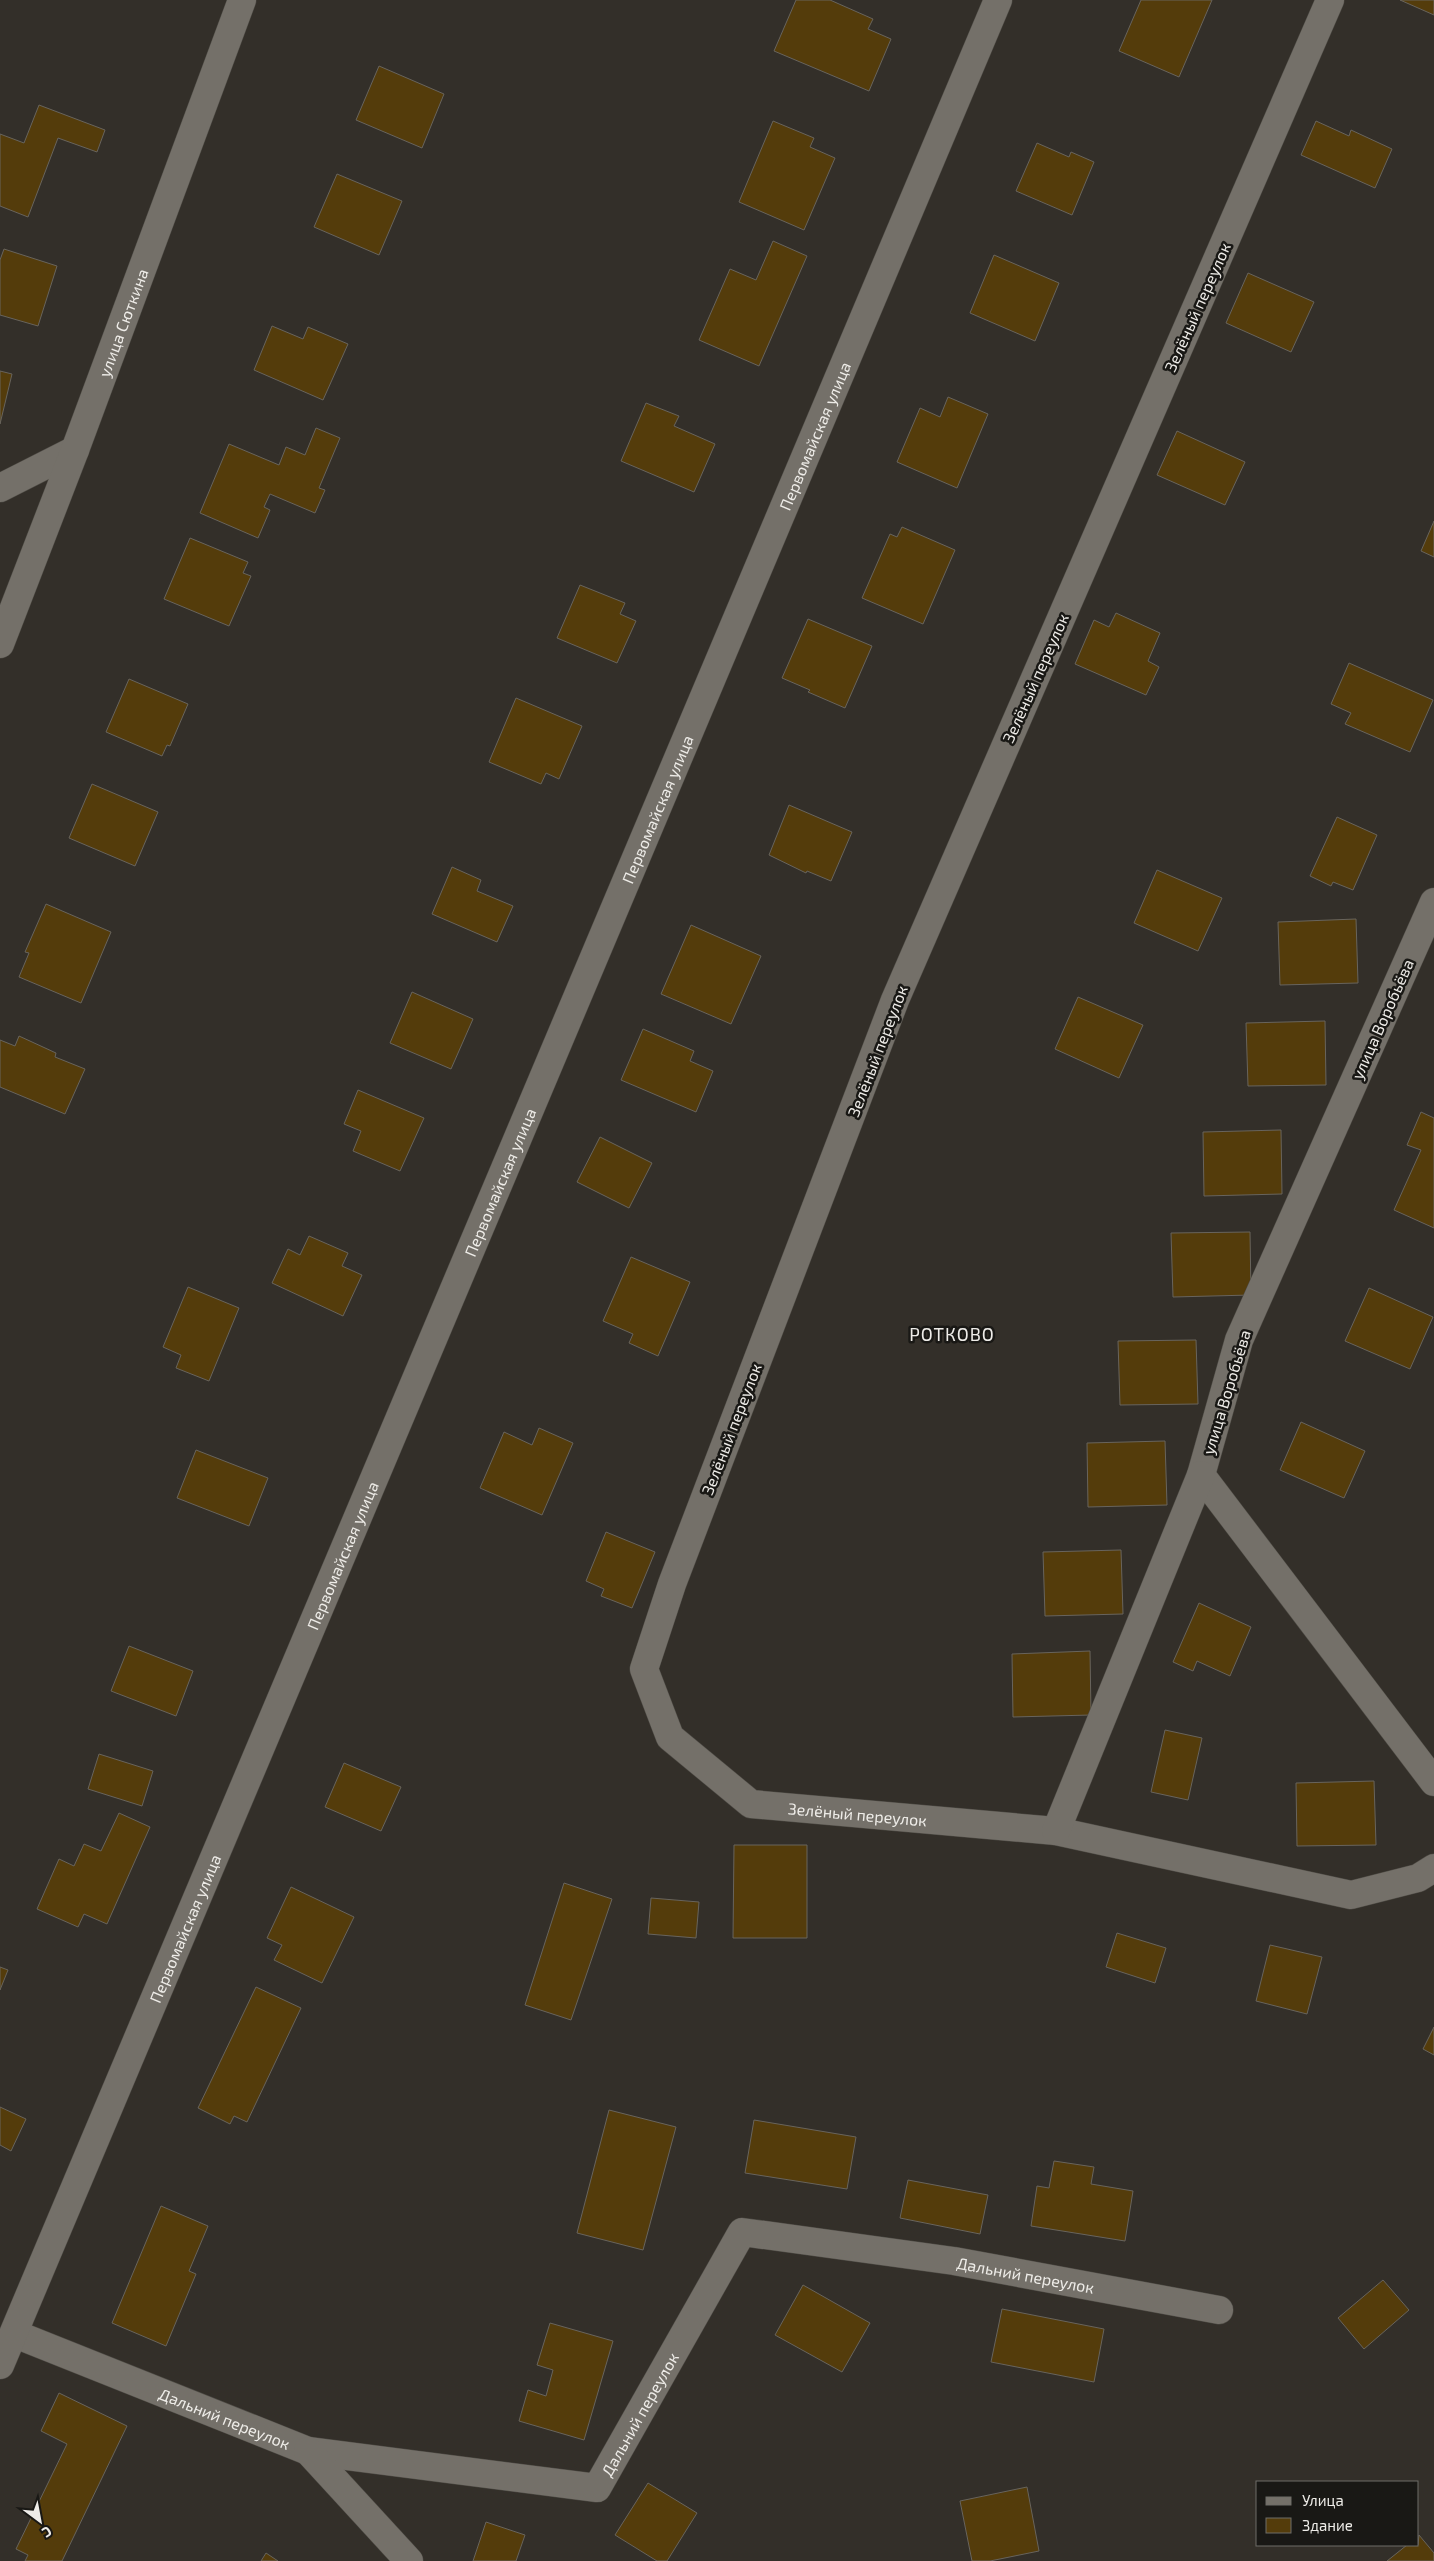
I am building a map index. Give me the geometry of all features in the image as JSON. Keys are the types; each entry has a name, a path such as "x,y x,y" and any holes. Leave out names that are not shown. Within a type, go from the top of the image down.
{"street":[{"name":"улица Сюткина","path":"0,644 75,450 242,0"},
{"name":"Первомайская улица","path":"0,2365 15,2334 998,0"},
{"name":"Зелёный переулок","path":"1330,0 896,1000 672,1584 644,1668 670,1737 751,1804 1056,1831 1350,1894 1418,1878 1434,1868"},
{"path":"0,488 75,450"},
{"name":"улица Воробьёва","path":"1434,902 1239,1340 1201,1476 1434,1782"},
{"path":"1056,1831 1201,1476"},
{"name":"Дальний переулок","path":"15,2334 308,2451 597,2488 742,2232 954,2261 1219,2310"},
{"path":"308,2451 409,2561"}],"building":[{"path":"796,0 830,0 873,19 868,29 891,39 869,91 774,51"},
{"path":"1141,0 1212,0 1179,77 1119,51"},
{"path":"1400,0 1434,0 1434,15"},
{"path":"379,66 444,94 422,148 356,120"},
{"path":"39,105 105,130 97,152 58,138 28,217 0,206 0,134 24,143"},
{"path":"773,121 814,138 810,147 835,158 804,230 739,202"},
{"path":"1316,121 1349,136 1351,130 1392,149 1375,188 1301,155"},
{"path":"1037,143 1069,157 1071,152 1094,162 1072,215 1016,191"},
{"path":"337,174 402,201 379,255 314,227"},
{"path":"773,241 807,256 759,366 699,340 730,269 756,280"},
{"path":"4,249 57,266 38,326 0,315 0,260"},
{"path":"994,255 1059,283 1035,341 970,313"},
{"path":"1248,273 1314,302 1291,352 1226,323"},
{"path":"272,326 303,339 308,327 348,344 323,400 254,370"},
{"path":"0,371 12,374 0,424"},
{"path":"948,397 988,414 957,488 897,462 920,408 940,417"},
{"path":"646,403 679,416 674,426 715,444 694,492 621,461"},
{"path":"316,428 340,438 319,488 325,490 315,513 270,494 264,507 270,510 258,538 200,513 229,444 279,465 286,447 305,455"},
{"path":"1177,431 1245,462 1225,505 1157,475"},
{"path":"1434,521 1434,557 1421,551"},
{"path":"902,527 955,550 923,624 862,598 890,534 897,537"},
{"path":"190,538 248,562 243,573 251,576 229,626 164,599"},
{"path":"580,585 625,603 620,614 636,621 617,663 557,638"},
{"path":"1116,613 1160,633 1148,661 1159,667 1146,695 1075,664 1094,620 1109,627"},
{"path":"808,619 872,646 845,708 782,678"},
{"path":"1349,663 1433,700 1410,752 1345,724 1351,713 1331,704"},
{"path":"129,679 188,704 170,746 167,745 162,756 106,732"},
{"path":"516,698 582,726 559,779 546,773 541,784 489,762"},
{"path":"92,784 158,812 135,866 69,838"},
{"path":"789,805 852,832 831,881 807,871 806,873 769,855"},
{"path":"1337,817 1377,835 1353,890 1333,882 1331,886 1310,876"},
{"path":"452,867 481,880 477,891 513,906 497,942 432,914"},
{"path":"1157,870 1222,898 1198,951 1134,923"},
{"path":"46,904 111,932 81,1003 19,977 29,953 25,952"},
{"path":"1356,919 1358,983 1280,985 1278,922"},
{"path":"691,925 761,956 731,1024 661,994"},
{"path":"412,992 473,1019 451,1069 390,1043"},
{"path":"1078,997 1143,1025 1119,1078 1055,1049"},
{"path":"1325,1021 1326,1085 1248,1086 1246,1023"},
{"path":"643,1029 694,1051 690,1061 713,1071 696,1112 621,1080"},
{"path":"19,1036 56,1053 55,1057 85,1069 65,1114 0,1087 0,1040 15,1046"},
{"path":"358,1090 424,1118 400,1171 353,1151 361,1131 344,1124"},
{"path":"1421,1112 1434,1118 1434,1228 1394,1210 1421,1150 1407,1145"},
{"path":"1281,1130 1282,1194 1204,1196 1203,1132"},
{"path":"600,1137 652,1163 629,1208 577,1182"},
{"path":"1250,1232 1251,1295 1173,1297 1171,1233"},
{"path":"309,1236 348,1253 342,1266 362,1275 343,1316 272,1283 288,1249 300,1255"},
{"path":"631,1257 690,1282 658,1356 629,1343 633,1334 603,1321"},
{"path":"188,1287 239,1308 209,1381 176,1368 181,1355 163,1347"},
{"path":"1369,1288 1433,1317 1410,1369 1345,1341"},
{"path":"1196,1340 1198,1404 1120,1405 1118,1341"},
{"path":"1301,1422 1365,1451 1344,1498 1280,1470"},
{"path":"539,1428 573,1443 542,1515 480,1488 504,1432 532,1445"},
{"path":"1165,1441 1167,1505 1088,1507 1087,1443"},
{"path":"196,1450 268,1478 249,1526 177,1498"},
{"path":"606,1532 655,1552 632,1608 601,1596 604,1589 586,1581"},
{"path":"1121,1550 1123,1614 1045,1616 1043,1552"},
{"path":"1199,1603 1251,1627 1230,1676 1197,1661 1193,1671 1173,1662"},
{"path":"129,1646 193,1671 176,1716 111,1691"},
{"path":"1090,1651 1091,1715 1013,1717 1012,1654"},
{"path":"1165,1730 1202,1738 1188,1800 1151,1792"},
{"path":"99,1754 153,1771 142,1806 88,1789"},
{"path":"344,1763 401,1787 381,1831 325,1807"},
{"path":"1374,1781 1376,1845 1297,1846 1296,1783"},
{"path":"119,1813 150,1827 107,1924 84,1914 78,1927 37,1909 59,1859 74,1866 84,1844 101,1851"},
{"path":"734,1845 807,1845 807,1938 733,1938"},
{"path":"564,1883 612,1899 571,2020 525,2005"},
{"path":"291,1887 354,1917 322,1983 274,1960 282,1945 267,1938"},
{"path":"651,1898 699,1902 696,1938 648,1934"},
{"path":"1117,1933 1166,1948 1155,1983 1106,1967"},
{"path":"1270,1945 1322,1957 1307,2014 1256,2001"},
{"path":"0,1967 8,1970 0,1990"},
{"path":"256,1987 301,2008 247,2122 234,2116 230,2124 198,2108"},
{"path":"1434,2027 1434,2055 1423,2049"},
{"path":"0,2107 26,2119 11,2151 0,2145"},
{"path":"609,2110 676,2127 643,2250 577,2233"},
{"path":"754,2120 856,2137 847,2189 745,2173"},
{"path":"1054,2161 1094,2167 1091,2184 1133,2191 1125,2241 1031,2226 1037,2186 1049,2188"},
{"path":"908,2180 988,2195 980,2234 900,2218"},
{"path":"161,2206 208,2226 189,2271 196,2274 166,2346 112,2323"},
{"path":"1383,2280 1409,2310 1364,2349 1338,2318"},
{"path":"803,2285 870,2323 842,2372 775,2335"},
{"path":"1002,2309 1104,2329 1094,2382 991,2362"},
{"path":"550,2323 613,2341 584,2440 519,2421 528,2390 546,2396 553,2370 537,2365"},
{"path":"59,2393 127,2426 62,2561 25,2561 28,2555 16,2549 67,2444 41,2431"},
{"path":"648,2483 697,2513 667,2561 657,2561 615,2535"},
{"path":"1027,2487 1039,2551 990,2561 972,2561 960,2501"},
{"path":"486,2522 525,2535 516,2561 473,2561"},
{"path":"1419,2535 1434,2553 1434,2561 1387,2561 1406,2546 1419,2546"},
{"path":"266,2553 278,2561 261,2561"}],"district":[{"name":"РОТКОВО","path":"952,1334"}]}
